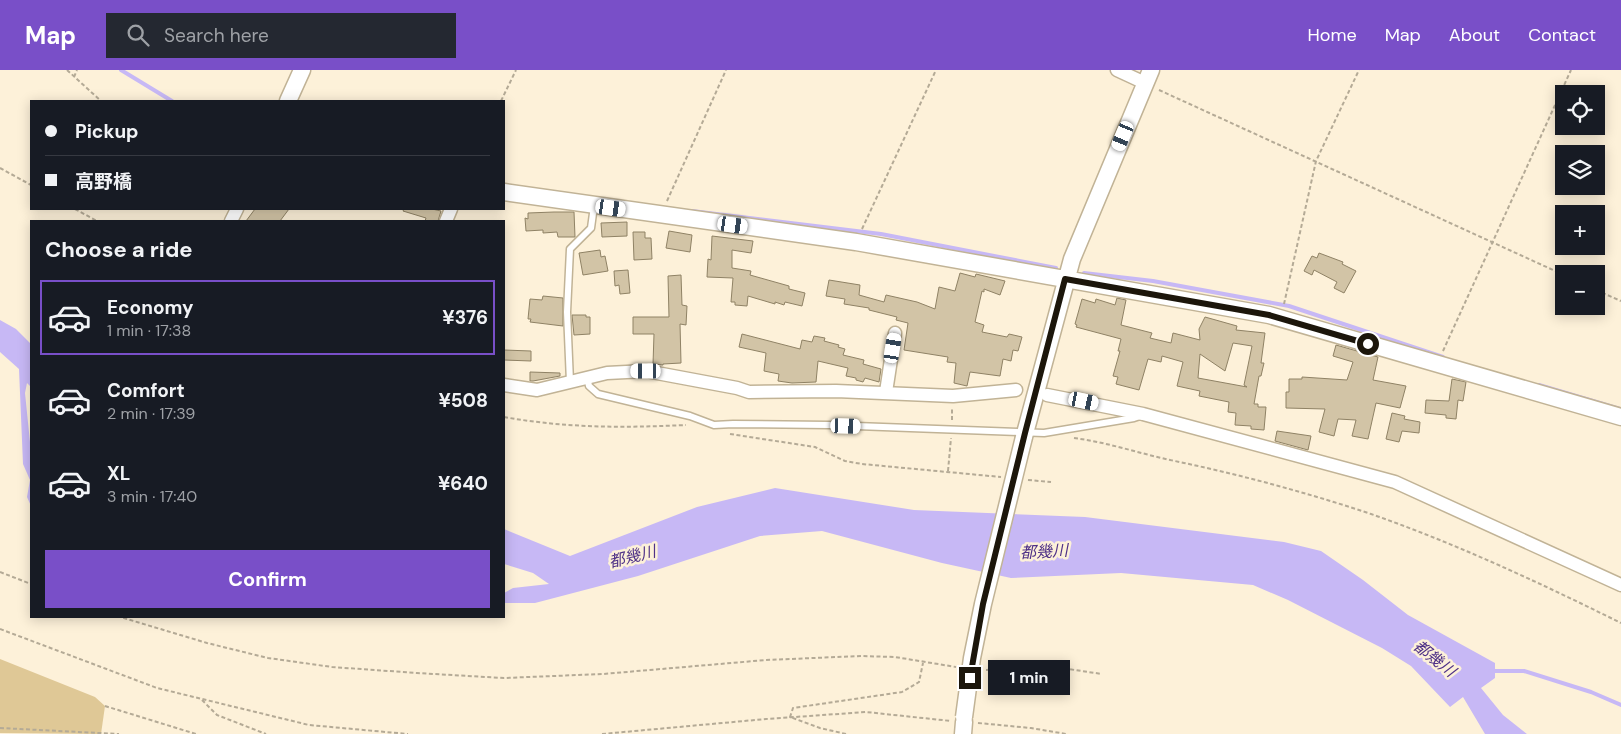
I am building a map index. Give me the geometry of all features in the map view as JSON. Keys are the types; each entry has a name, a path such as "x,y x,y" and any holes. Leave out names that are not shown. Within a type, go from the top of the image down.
{"street":[{"path":"288,100 302,70"},
{"path":"963,723 972,658 983,604 1024,435 1065,279 1148,76 1117,70"},
{"path":"505,192 856,242 1269,315 1621,417"},
{"path":"886,392 895,333"},
{"path":"505,385 537,390 607,373 646,371 737,388 749,392 886,392 953,396 1016,390"},
{"path":"1047,395 1144,414 1395,482 1621,585"}],"lane":[{"path":"570,382 567,312 570,249 591,228 594,205"},
{"path":"587,378 590,386 598,394 690,416 714,425 848,426 1024,435 1134,418 1144,414"}],"path":[{"path":"67,70 99,100"},
{"path":"74,77 77,70"},
{"path":"501,100 516,70"},
{"path":"660,215 726,70"},
{"path":"856,242 936,70"},
{"path":"1281,319 1316,161 1359,70"},
{"path":"1437,364 1571,70"},
{"path":"1148,76 1316,161 1555,271"},
{"path":"0,168 30,184"},
{"path":"77,210 95,220"},
{"path":"1605,294 1621,301"},
{"path":"952,402 952,427"},
{"path":"505,417 530,422 581,427 625,428 691,425"},
{"path":"714,425 731,435 815,447 845,461 1006,478"},
{"path":"948,472 951,434"},
{"path":"1068,437 1238,475 1310,494 1370,514 1506,569 1621,624"},
{"path":"1024,479 1051,482"},
{"path":"0,572 30,584"},
{"path":"124,618 207,643 268,658 332,667 504,678 603,674 766,660 861,656 895,657 962,668"},
{"path":"0,629 157,688 309,725 408,734"},
{"path":"790,717 792,708 902,692 919,682 923,662"},
{"path":"981,669 1048,666 1102,674"},
{"path":"200,699 217,715 266,734"},
{"path":"105,706 196,734"},
{"path":"602,734 866,712 963,723 1030,728 1066,734"},
{"path":"790,717 820,728 846,734"},
{"path":"0,728 119,734"}],"shaded area":[{"path":"0,659 95,697 105,706 101,734 0,733"}],"water":[{"path":"0,320 16,329 30,343 30,386 27,383 25,393 30,442 30,480 23,464 19,369 0,352"},
{"path":"30,480 30,504 27,497"},
{"name":"都幾川","path":"775,488 914,510 1085,517 1284,542 1321,551 1363,580 1408,615 1495,663 1495,678 1481,688 1503,715 1527,734 1485,734 1463,697 1450,707 1411,666 1382,648 1288,600 1253,585 1121,573 1011,578 942,563 822,531 760,536 638,576 535,603 505,603 505,592 513,588 549,584 533,573 505,564 505,529 570,556 697,507"}],"building":[{"path":"254,210 288,210 281,220 247,220"},
{"path":"403,211 441,211 438,220 425,220 426,218"},
{"path":"574,212 575,237 558,237 557,232 543,233 543,230 526,231 525,218 528,219 528,213"},
{"path":"627,222 627,236 602,237 601,223"},
{"path":"669,231 692,235 690,252 666,248"},
{"path":"633,232 645,232 645,238 651,238 652,259 634,260"},
{"path":"712,236 753,241 751,253 732,250 732,268 751,271 750,275 789,286 789,289 805,293 802,306 785,302 784,305 775,302 775,304 748,296 747,306 735,305 735,302 731,302 733,278 707,277 708,259 711,260"},
{"path":"600,250 601,257 605,256 608,271 583,275 579,253"},
{"path":"1319,253 1343,262 1342,264 1356,271 1344,293 1334,288 1337,282 1314,270 1312,275 1304,271 1312,256 1317,258"},
{"path":"628,270 630,293 620,294 619,285 615,286 614,271"},
{"path":"960,273 975,277 976,274 1005,281 1000,295 984,289 984,292 982,291 975,322 984,325 982,332 1007,337 1009,334 1022,337 1018,351 1013,350 1011,361 1003,359 1000,376 970,372 967,386 954,383 956,363 947,362 948,357 904,350 908,323 896,320 897,317 869,310 869,308 844,304 845,299 826,296 829,280 860,285 859,295 884,302 886,295 917,302 935,309 939,287 955,291"},
{"path":"681,275 682,305 687,306 686,325 680,324 681,363 653,364 654,334 633,334 633,317 669,317 668,276"},
{"path":"543,296 563,298 563,326 530,322 531,319 528,319 530,299 542,300"},
{"path":"1117,298 1126,300 1121,325 1152,333 1150,338 1171,343 1173,333 1200,340 1199,329 1205,317 1237,326 1236,330 1265,333 1261,363 1264,363 1261,376 1259,376 1254,404 1258,404 1258,407 1266,407 1264,430 1251,429 1251,426 1235,425 1236,413 1228,412 1229,402 1199,396 1200,391 1177,386 1183,362 1162,356 1161,362 1148,359 1139,390 1116,384 1118,377 1113,376 1120,351 1118,351 1121,339 1076,327 1077,325 1075,324 1082,299 1095,303 1096,299 1115,305","holes":["1233,343 1252,346 1244,385 1247,387 1198,378 1200,354 1225,371"]},
{"path":"572,315 586,315 586,317 590,317 590,334 574,335"},
{"path":"742,334 800,349 802,340 812,342 814,336 825,338 824,341 839,345 838,347 845,349 843,355 864,360 863,364 881,369 879,382 865,378 863,382 856,380 856,378 846,376 848,368 818,361 816,382 792,383 778,381 779,374 764,371 766,353 739,347"},
{"path":"1336,345 1378,357 1373,380 1406,386 1400,408 1376,403 1368,439 1352,436 1356,420 1338,419 1334,436 1319,432 1325,409 1286,408 1286,392 1289,392 1289,379 1302,379 1302,377 1347,380 1353,362 1333,356"},
{"path":"505,350 531,351 531,361 505,360"},
{"path":"530,372 560,373 560,376 530,381"},
{"path":"1452,379 1466,382 1463,401 1458,400 1456,419 1446,418 1446,415 1425,413 1426,400 1449,401"},
{"path":"1392,413 1405,416 1404,419 1420,422 1419,433 1402,431 1399,442 1386,439"},
{"path":"1277,431 1311,436 1308,450 1275,441"}],"waterway":[{"path":"121,70 170,100"},
{"path":"692,211 881,234 1056,268"},
{"path":"1084,273 1153,281 1289,306 1443,357"},
{"path":"1539,385 1620,409"},
{"path":"1490,671 1524,671 1591,692 1621,705"}],"route":[{"path":"970,678 983,604 1065,279 1269,315 1368,344"}]}
